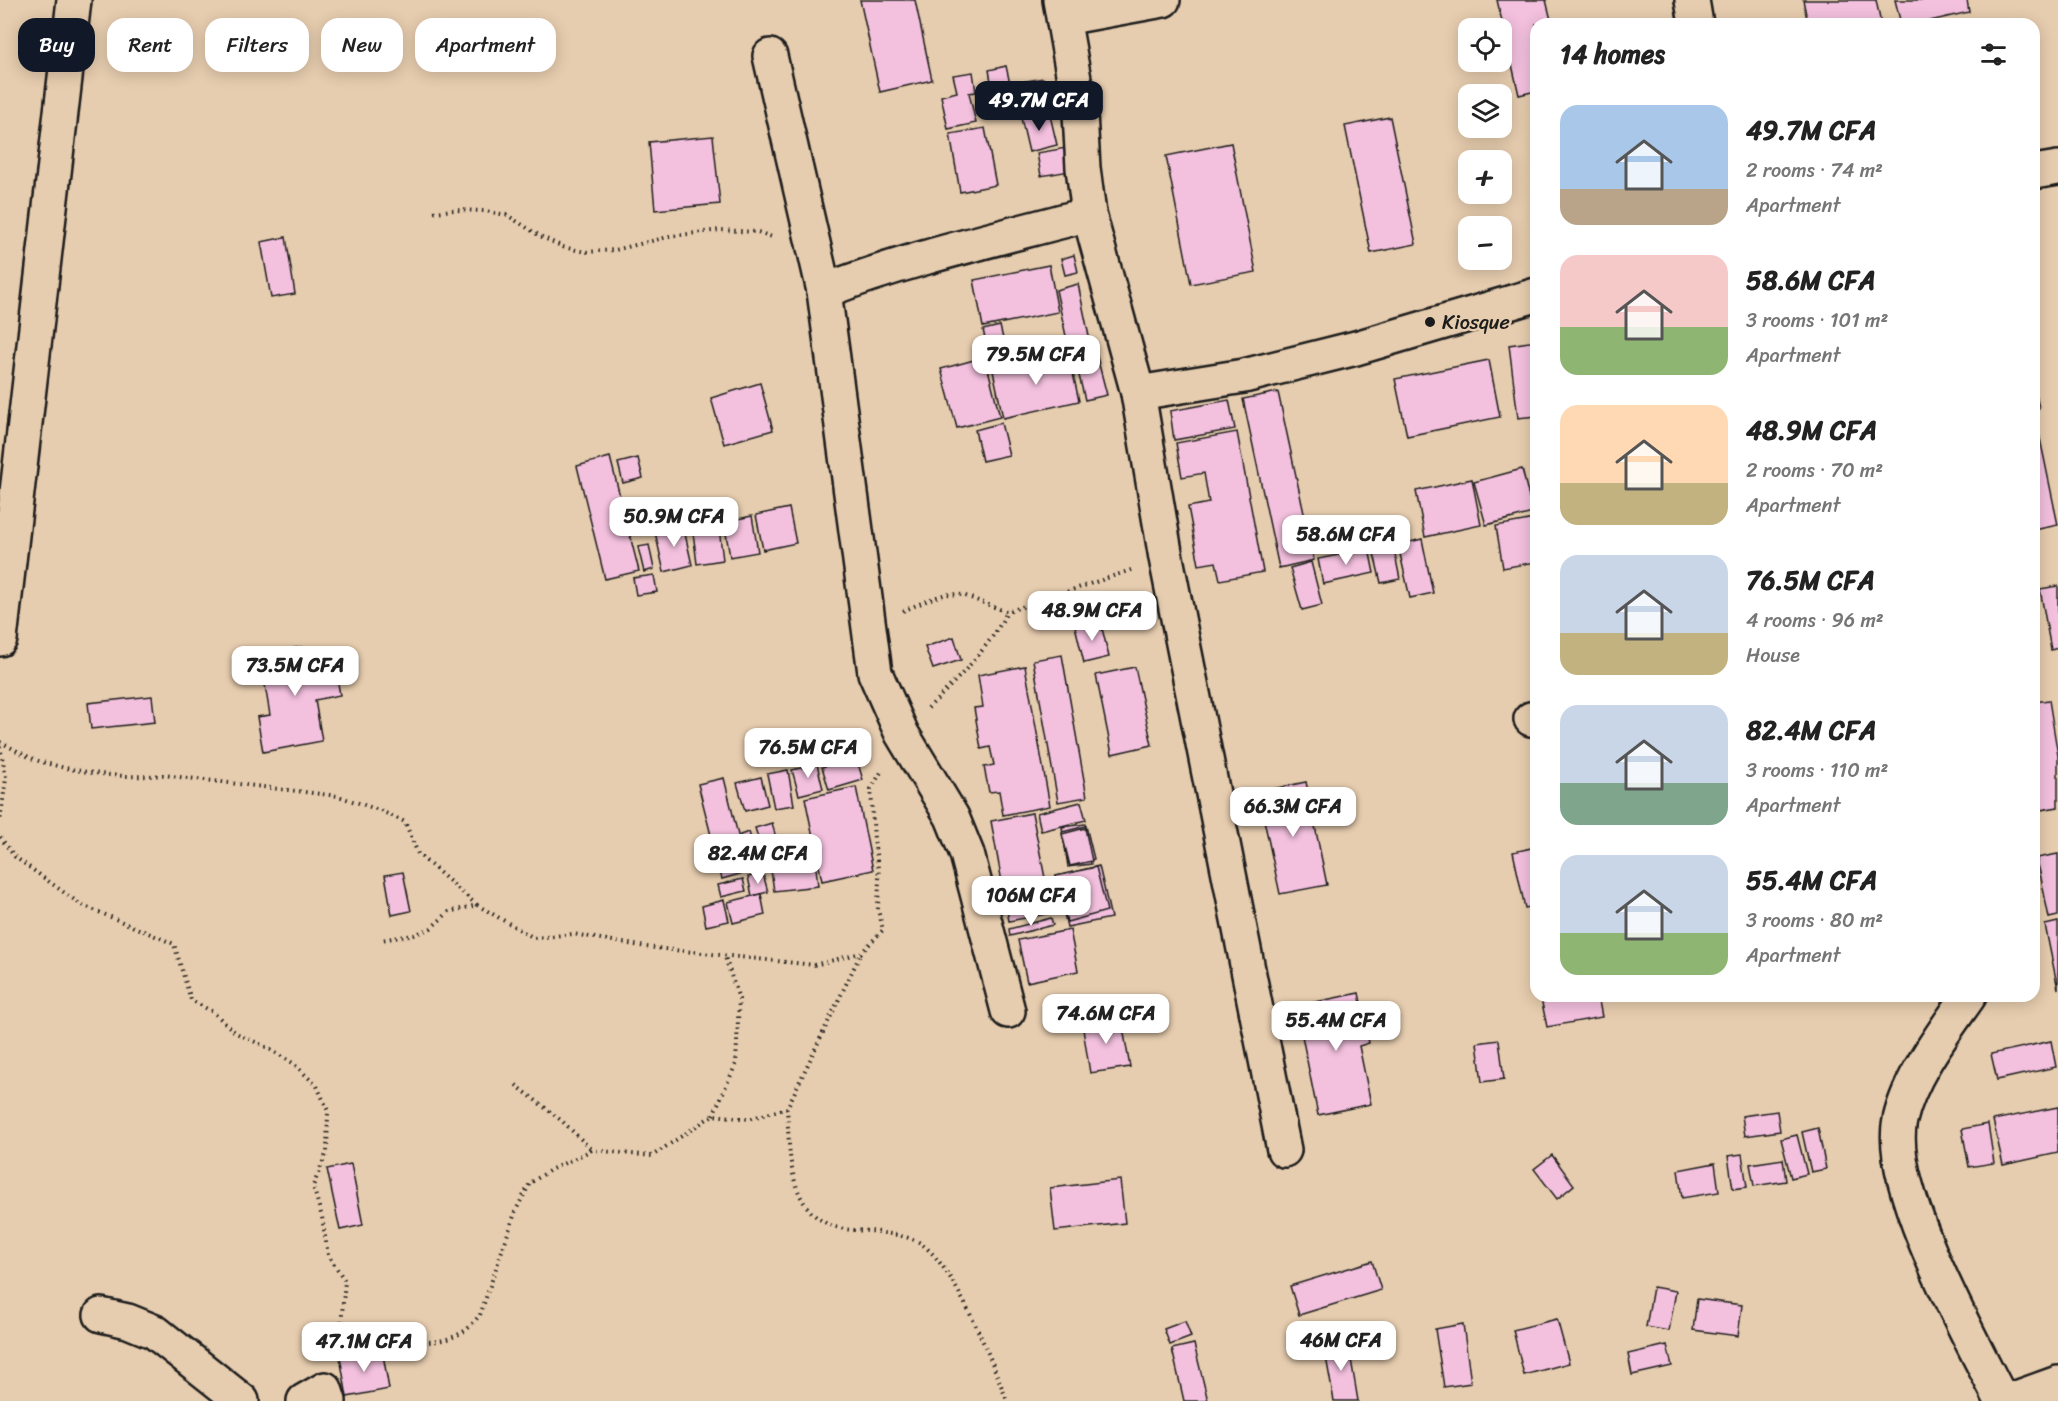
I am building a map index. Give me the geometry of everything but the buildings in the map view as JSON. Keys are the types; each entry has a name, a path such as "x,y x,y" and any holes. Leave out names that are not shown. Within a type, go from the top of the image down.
{"street":[{"path":"1163,0 1062,9 1080,113 1083,168 1089,214 1138,393 1166,558 1284,1150"},
{"path":"1692,0 1695,18"},
{"path":"0,639 69,1"},
{"path":"770,56 824,291 875,673 903,734 952,817 967,854 1008,1011"},
{"path":"2040,171 2058,168"},
{"path":"824,291 865,275 927,256 1089,214"},
{"path":"1138,393 1244,376 1356,348 1530,297"},
{"path":"1965,1002 1931,1052 1908,1094 1899,1120 1898,1145 1905,1186 1929,1249 2002,1401"},
{"path":"101,1315 128,1321 155,1332 242,1401"},
{"path":"2008,1401 2058,1383"}],"path":[{"path":"434,212 485,211 507,215 540,236 563,247 585,252 615,250 672,236 720,230 758,232 771,236 781,243"},
{"path":"870,626 947,594 963,595 1007,612 1166,558"},
{"path":"1007,612 1000,626 973,661 903,734 871,789 879,876 878,910 883,930 861,953 787,1108 790,1162 795,1185 807,1207 820,1221 843,1229 875,1231 922,1244 953,1282 993,1364 1007,1401"},
{"path":"0,744 40,762 86,771 136,778 162,775 311,792 338,796 379,810 405,822 418,854 477,905 534,938 573,934 646,947 814,965 861,953"},
{"path":"0,744 6,778 0,822"},
{"path":"0,837 15,857 80,904 174,944 190,1000 213,1012 236,1034 264,1046 293,1063 317,1086 328,1111 327,1152 314,1186 328,1255 345,1281 341,1325 319,1397"},
{"path":"380,940 414,935 431,928 449,912 477,905"},
{"path":"341,1325 395,1341 429,1341 450,1338 468,1329 480,1315 516,1210 530,1183 552,1169 592,1150 652,1156 713,1115 736,1064 739,999 725,957"},
{"path":"516,1085 562,1121 592,1150"},
{"path":"713,1115 749,1119 787,1108"}],"place":[{"name":"Kiosque","path":"1430,322"}]}
